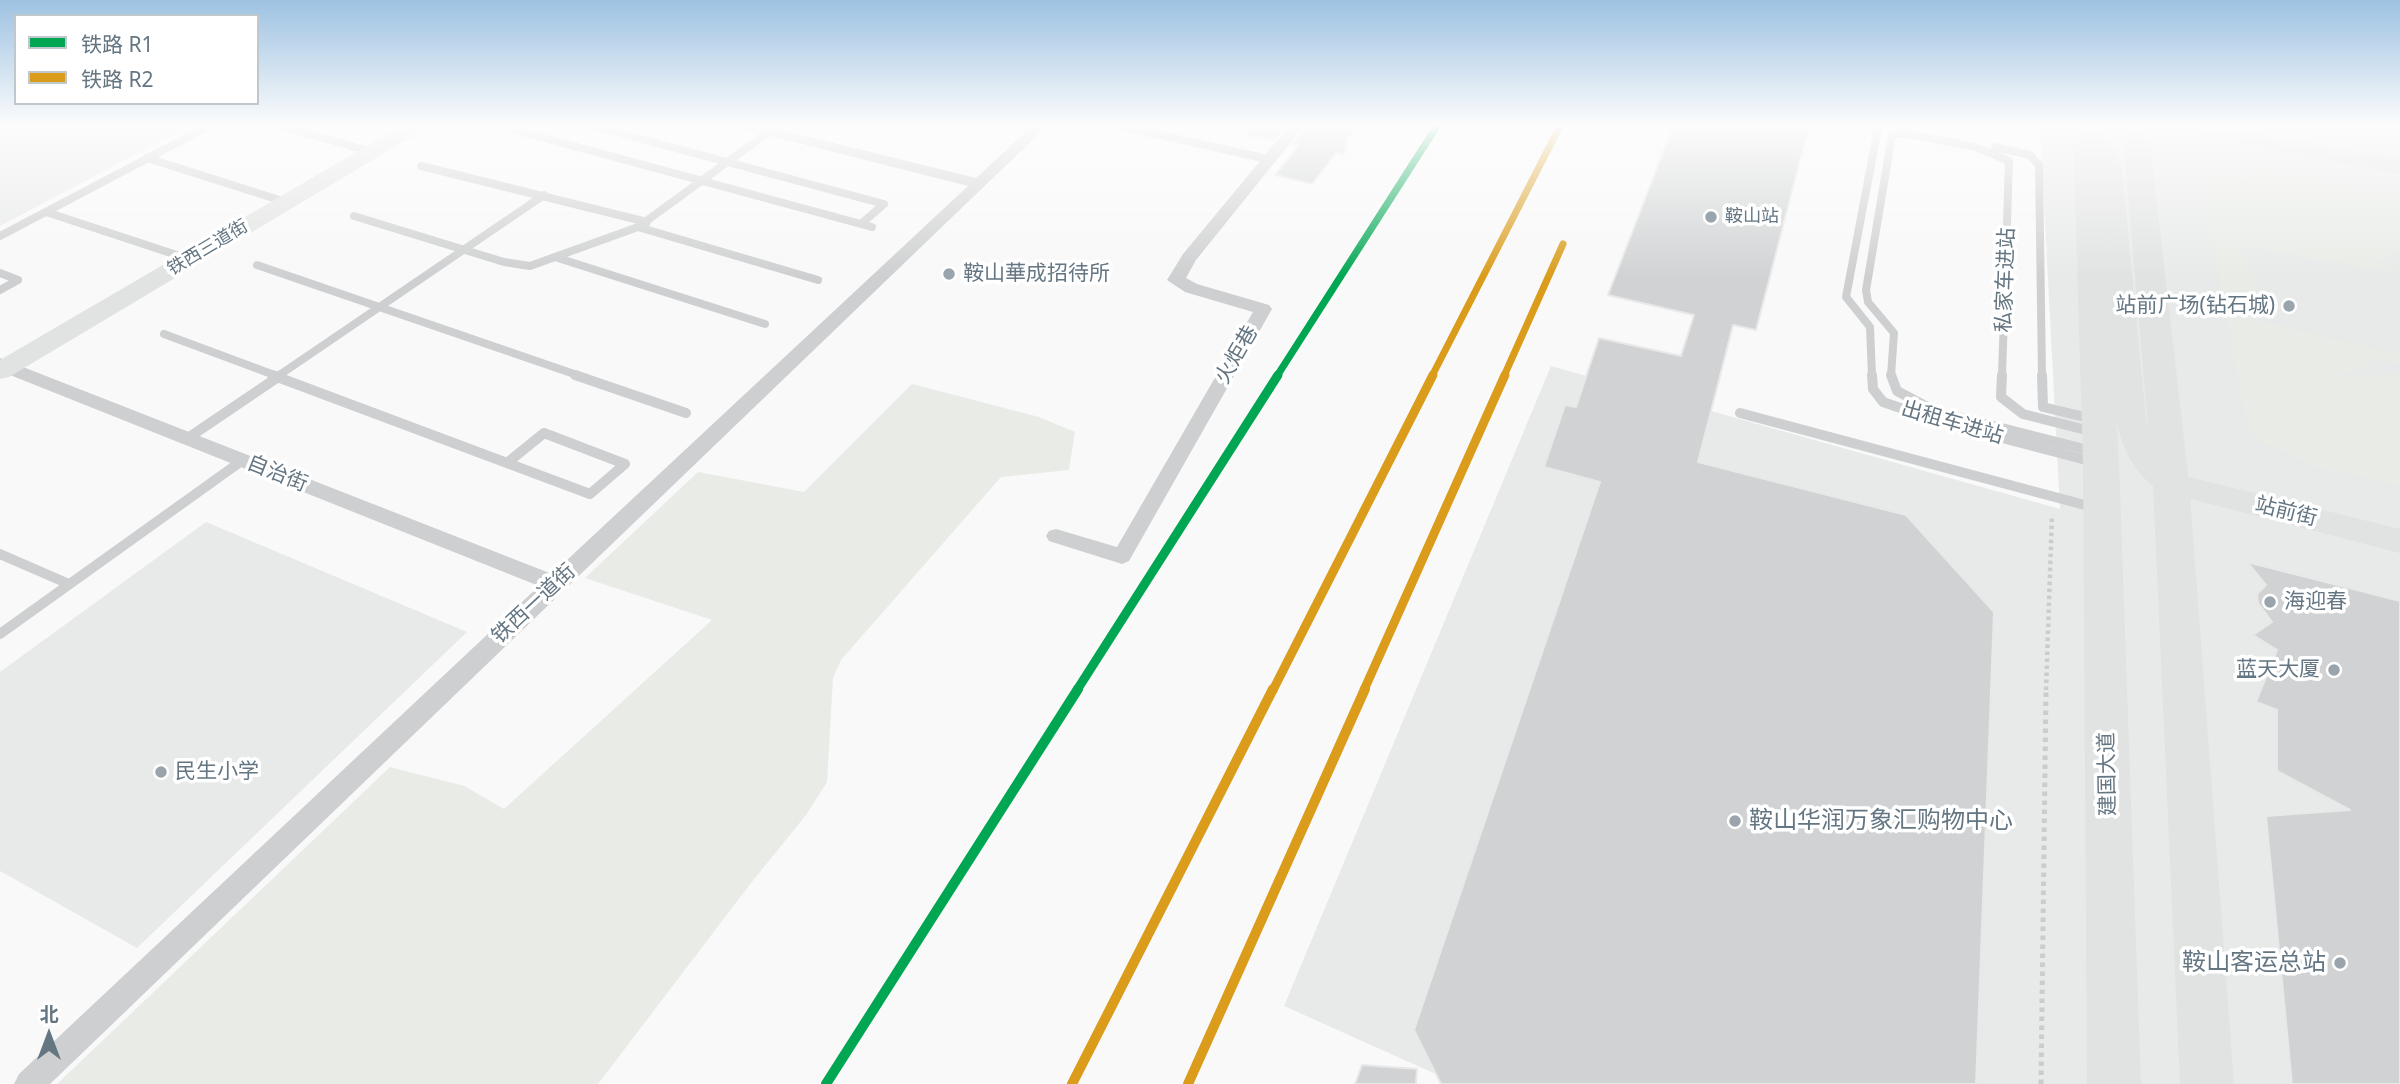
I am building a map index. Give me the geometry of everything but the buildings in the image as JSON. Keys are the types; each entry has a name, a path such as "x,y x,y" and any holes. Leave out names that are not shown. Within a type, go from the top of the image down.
{"highway":[{"name":"建国大道","path":"2088,177 2102,509 2114,1084"},
{"path":"2139,177 2171,483 2207,1084"}],"main road":[{"name":"铁西三道街","path":"3,367 330,177"},
{"path":"2111,177 2131,419 2136,442 2147,464 2157,475 2171,483"},
{"name":"站前街","path":"2171,483 2400,541"}],"street":[{"path":"950,177 980,184"},
{"name":"铁西一道街","path":"29,1084 988,177"},
{"name":"火炬巷","path":"1056,536 1122,556 1263,309 1176,281 1189,258 1254,177"},
{"name":"自治街","path":"3,367 555,584"}],"lane":[{"path":"0,236 113,177"},
{"path":"206,177 286,202"},
{"path":"466,177 647,222"},
{"path":"683,177 872,227"},
{"path":"354,216 464,250 530,266 638,227 709,177"},
{"path":"782,177 884,204 861,224"},
{"name":"出租车进站","path":"1869,177 1846,297 1870,327 1873,389 1883,402 1941,422 2100,443"},
{"name":"私家车进站","path":"1885,177 1866,290 1868,302 1894,333 1890,379 1895,392 1910,402 1935,411 2100,443"},
{"name":"私家车进站","path":"2008,177 2001,397 2024,414 2100,443"},
{"path":"2037,177 2043,407 2100,443"},
{"path":"188,438 544,195"},
{"path":"46,212 189,259"},
{"path":"638,227 818,280"},
{"path":"558,258 765,324"},
{"path":"257,265 686,413"},
{"path":"0,273 18,280 0,290"},
{"path":"164,334 278,377 507,463 590,494 625,464 544,433 507,463"},
{"path":"1740,412 2102,509"},
{"path":"0,634 243,460"},
{"path":"0,554 69,584"}],"path":[{"path":"2041,1084 2045,731 2053,496"}],"shaded area":[{"path":"0,177 93,177 0,226"},
{"path":"2043,177 2400,177 2400,1084 1458,1084 1284,1006 1551,366 2060,509"},
{"path":"2201,177 2302,177 2400,195 2400,250 2381,246 2394,255 2375,261 2400,274 2241,246 2255,282 2258,321 2400,354 2400,364 2370,358 2372,366 2339,375 2344,378 2400,373 2400,486 2311,466 2288,453 2261,444 2247,427 2211,239 2196,179"},
{"path":"912,384 1039,417 1075,432 1069,470 1001,477 841,660 833,678 827,782 806,815 598,1084 57,1084 390,767 464,786 504,809 712,620 585,578 698,472 804,492"},
{"name":"民生小学","path":"206,522 467,632 137,948 0,871 0,672"}],"rail line":[{"name":"R1","path":"826,1084 1405,177"},
{"name":"R2","path":"1072,1084 1534,177"},
{"name":"R2","path":"1188,1084 1563,244"}],"place":[{"name":"鞍山站","path":"1711,217"},
{"name":"鞍山華成招待所","path":"949,274"},
{"name":"站前广场(钻石城)","path":"2289,306"},
{"name":"海迎春","path":"2270,602"},
{"name":"蓝天大厦","path":"2334,670"},
{"name":"民生小学","path":"161,772"},
{"name":"鞍山华润万象汇购物中心","path":"1735,821"},
{"name":"鞍山客运总站","path":"2340,963"}]}
